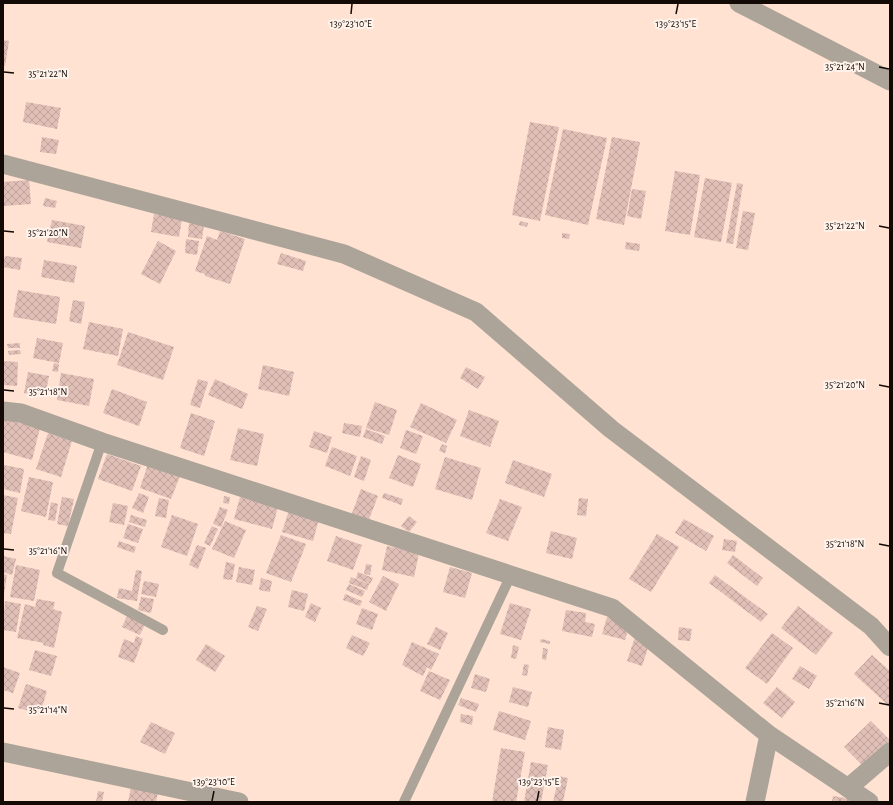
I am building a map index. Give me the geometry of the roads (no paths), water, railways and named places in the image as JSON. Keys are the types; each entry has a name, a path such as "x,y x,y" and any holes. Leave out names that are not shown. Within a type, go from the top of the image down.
{"street":[{"path":"739,3 890,81"},
{"path":"3,164 344,254 476,312 611,429 871,626 890,647"},
{"path":"3,411 20,413 102,442 612,608 769,735 869,802"},
{"path":"755,802 769,735"},
{"path":"3,752 167,795 239,802"},
{"path":"848,788 890,752"}],"lane":[{"path":"102,442 57,573 163,630"},
{"path":"404,802 511,575"}]}
